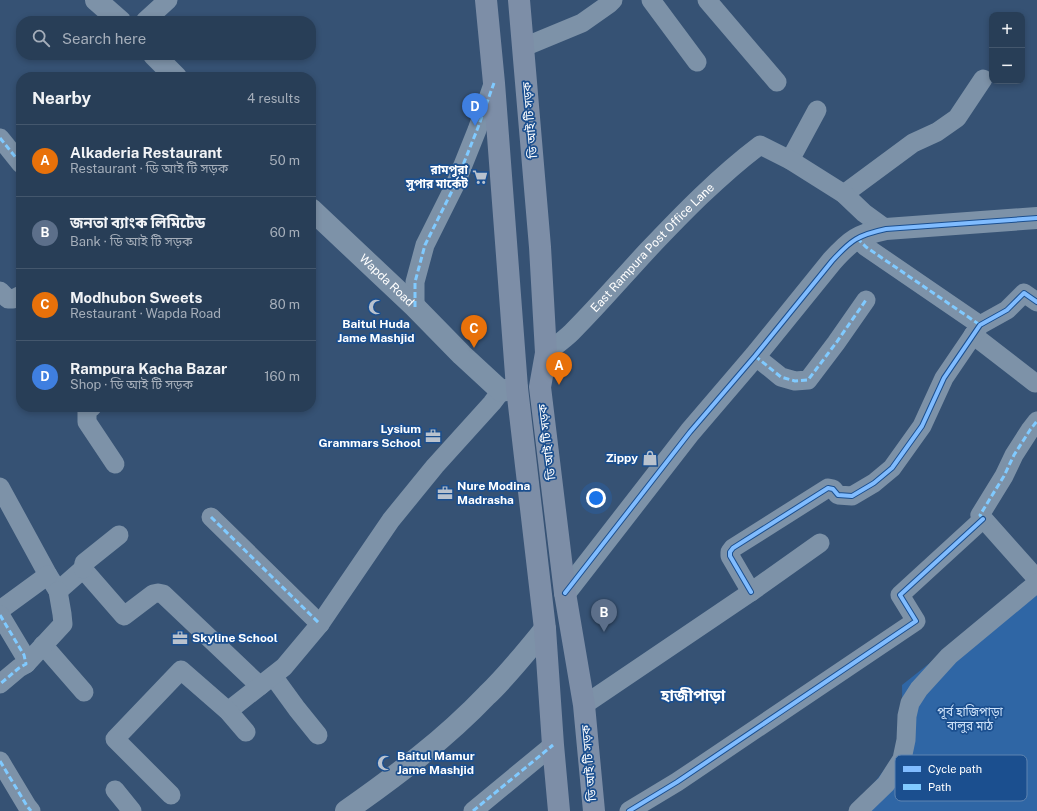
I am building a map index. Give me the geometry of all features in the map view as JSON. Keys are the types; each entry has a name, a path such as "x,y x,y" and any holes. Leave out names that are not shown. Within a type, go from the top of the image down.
{"main road":[{"name":"ডি আই টি সড়ক","path":"486,0 494,83 509,389 546,629 553,745 559,811"},
{"name":"ডি আই টি সড়ক","path":"519,0 540,247 546,353 540,387 565,593 584,705 594,811"},
{"path":"509,389 540,387"}],"street":[{"path":"96,0 114,16"},
{"path":"150,16 168,0"},
{"path":"524,47 582,23 613,0"},
{"path":"651,0 697,62"},
{"path":"707,0 777,82"},
{"path":"159,60 171,72"},
{"path":"844,194 913,143 937,132 957,118 983,79"},
{"path":"415,307 415,282 425,245 455,185 494,83"},
{"path":"818,110 790,160 844,194 864,213 886,229"},
{"path":"2,144 16,159"},
{"name":"East Rampura Post Office Lane","path":"546,353 571,333 646,252 714,184 746,156 760,145 790,160"},
{"name":"Wapda Road","path":"316,213 415,307 462,355 509,389"},
{"path":"565,593 690,432 845,247 857,238 870,232 886,229 1037,218"},
{"path":"857,238 866,247 977,330 1035,382"},
{"path":"0,291 8,299 16,298"},
{"path":"751,592 730,556 730,552 733,548 828,488 833,489 838,495 852,496 874,483 892,468 922,426 944,378 977,330 1007,310 1024,293 1037,302"},
{"path":"755,356 781,377 795,380 808,380 836,344 866,300"},
{"path":"228,711 284,667 320,624 391,520 435,466 492,403 509,389"},
{"path":"87,412 87,422 115,464"},
{"path":"1037,421 1014,455 1004,476 980,515 1037,580"},
{"path":"0,487 53,583 62,614 62,624 44,645 26,664 0,684"},
{"path":"211,518 320,624"},
{"path":"629,811 677,782 916,621 900,595 983,519"},
{"path":"83,569 84,563 119,535"},
{"path":"584,705 751,592 820,543"},
{"path":"0,610 83,569"},
{"path":"83,569 124,616 153,594 163,594 297,709 318,735"},
{"path":"903,755 910,703 919,689 949,656 1037,583"},
{"path":"0,615 24,655 26,664"},
{"path":"346,811 382,786 464,718 488,694 546,629"},
{"path":"44,645 84,692"},
{"path":"171,795 115,739 180,670 228,711 246,732"},
{"path":"472,811 553,745"},
{"path":"0,762 31,811"},
{"path":"858,811 886,784 895,770"},
{"path":"115,790 132,811"}],"green space":[{"name":"পূর্ব হাজিপাড়া বালুর মাঠ","path":"1037,578 1037,811 853,811 895,756 895,801 1027,801 1027,755 895,755 903,745 902,685"}],"marked path":[{"path":"415,307 415,282 425,245 455,185 494,83"},
{"path":"0,138 16,158"},
{"path":"857,238 866,247 980,325"},
{"path":"755,356 781,377 795,381 808,380 866,300"},
{"path":"983,519 980,515 1004,476 1014,455 1037,421"},
{"path":"211,517 320,624"},
{"path":"0,615 24,655 26,664 0,684"},
{"path":"473,811 553,745"},
{"path":"0,761 31,811"}],"cycle path":[{"path":"565,593 690,432 755,356 832,261 850,243 862,236 886,229 1037,218"},
{"path":"751,592 730,556 730,552 733,548 828,488 833,489 838,495 852,496 874,483 892,468 922,426 944,378 980,325 1007,310 1024,293 1037,302"},
{"path":"629,811 677,782 916,621 900,595 983,519"}],"place":[{"name":"Rampura Kacha Bazar","path":"475,126"},
{"name":"রামপুরা সুপার মার্কেট","path":"480,177"},
{"name":"Baitul Huda Jame Mashjid","path":"376,307"},
{"name":"Modhubon Sweets","path":"474,348"},
{"name":"Alkaderia Restaurant","path":"559,385"},
{"name":"Lysium Grammars School","path":"433,436"},
{"name":"Zippy","path":"650,458"},
{"name":"Nure Modina Madrasha","path":"445,493"},
{"name":"জনতা ব্যাংক লিমিটেড","path":"604,632"},
{"name":"Skyline School","path":"180,638"},
{"name":"Baitul Mamur Jame Mashjid","path":"385,763"}],"district":[{"name":"হাজীপাড়া","path":"693,695"}]}
